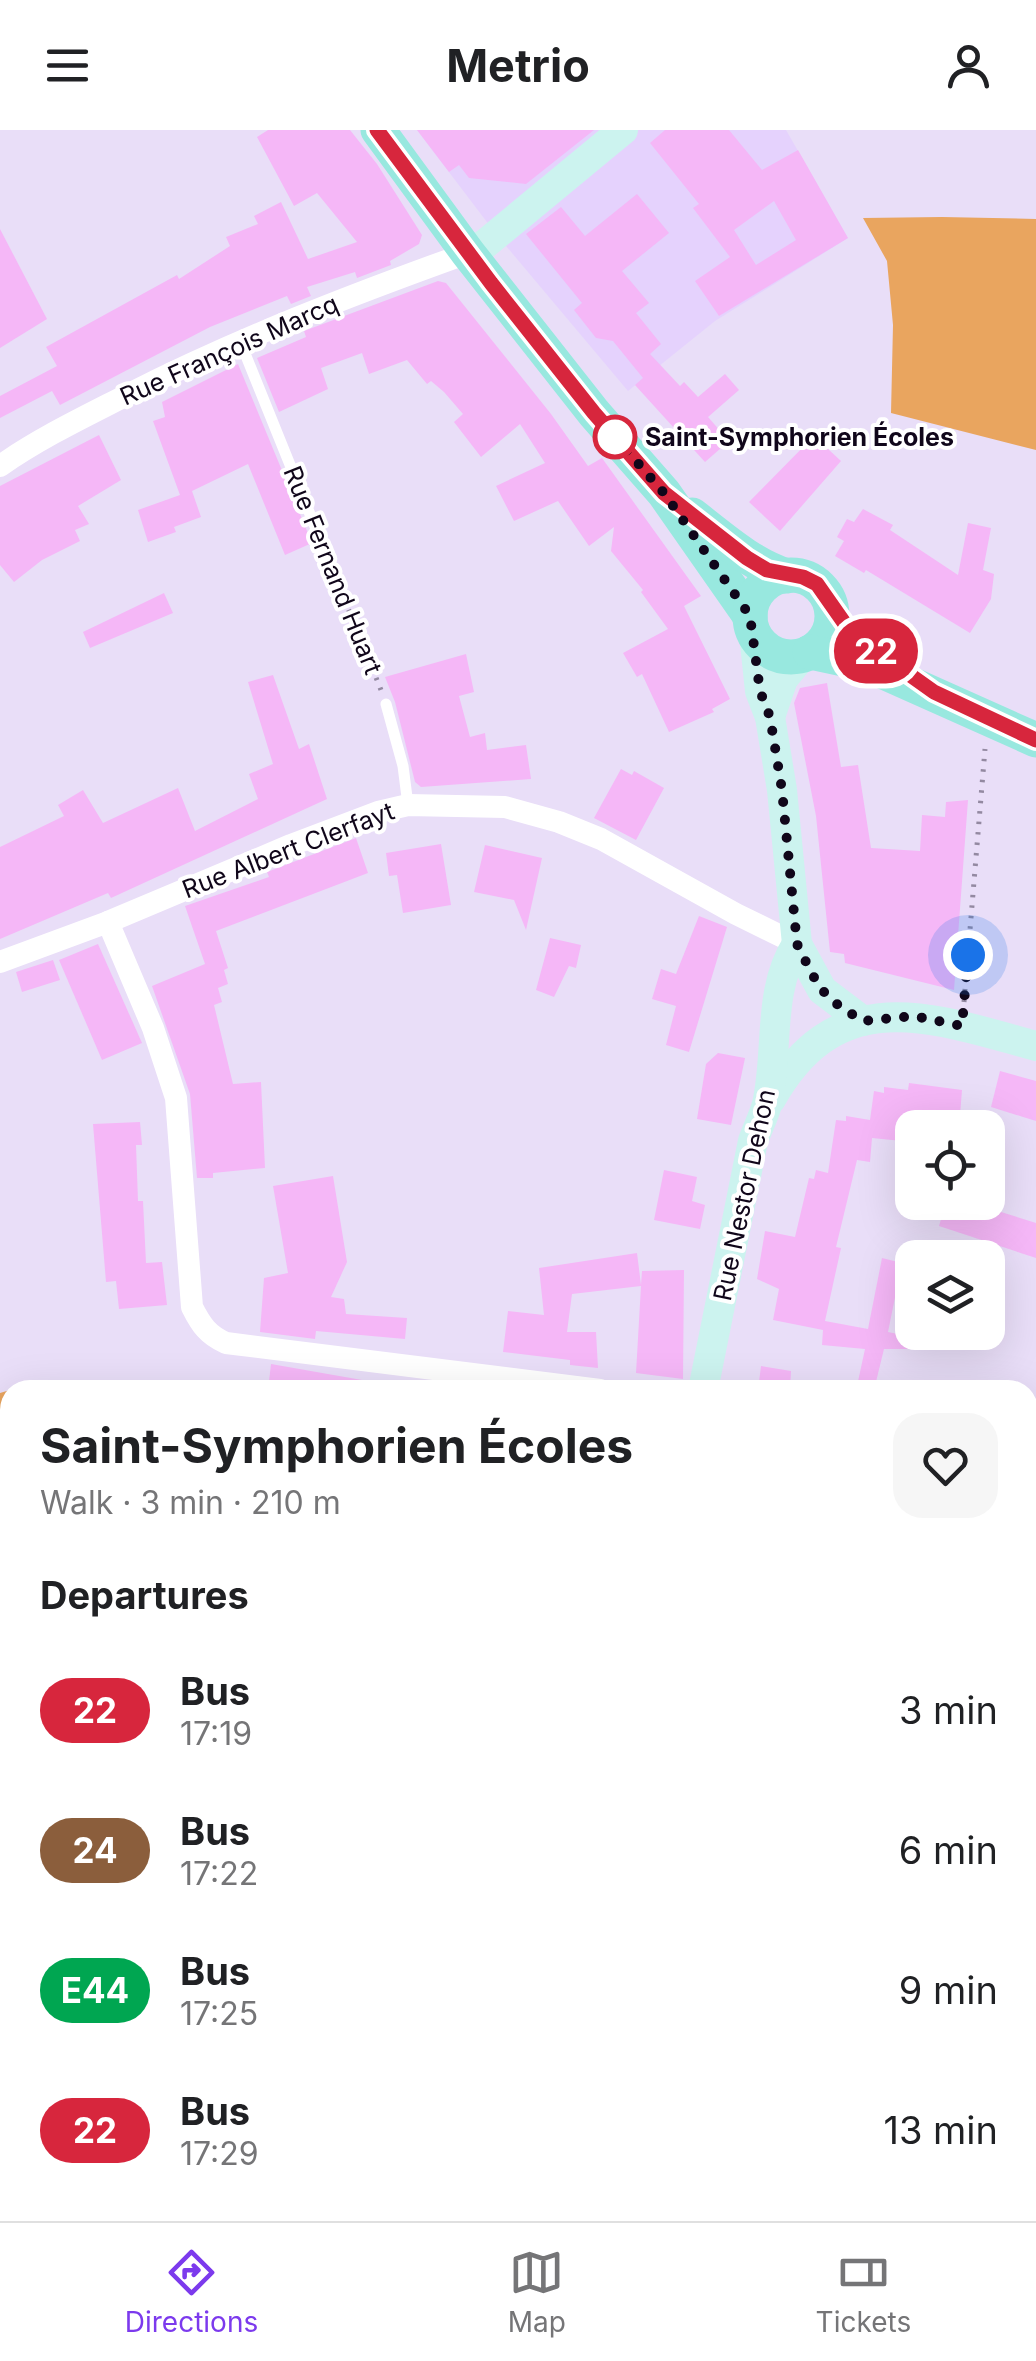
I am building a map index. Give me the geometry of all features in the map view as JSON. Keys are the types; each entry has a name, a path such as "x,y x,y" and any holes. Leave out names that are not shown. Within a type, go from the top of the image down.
{"main road":[{"path":"378,130 468,254 594,413 664,493 762,646 788,657 806,654 866,664 1036,740"},
{"path":"664,493 767,570 810,580 845,624 934,692"},
{"path":"752,625 760,591 772,580 786,576"},
{"path":"806,654 823,642 830,628 832,612 827,597"}],"street":[{"path":"468,254 623,130"},
{"name":"Rue François Marcq","path":"0,466 54,432 240,341 327,304 468,254"},
{"name":"Rue Nestor Dehon","path":"752,625 793,877 797,944 822,990 863,1021"},
{"path":"770,717 775,694 806,654"},
{"name":"Rue Albert Clerfayt","path":"0,962 108,922 291,845 378,812 408,805 506,808 559,822 601,839 797,944"},
{"path":"108,922 153,1028 176,1098 192,1307 200,1324 226,1344 519,1380"},
{"name":"Rue Nestor Dehon","path":"705,1380 753,1141 766,1106 786,961 797,944"},
{"path":"766,1106 803,1054 831,1034 863,1021 914,1016 1036,1046"}],"lane":[{"name":"Rue Fernand Huart","path":"240,341 322,544"},
{"name":"Rue Fernand Huart","path":"386,704 403,766 408,805"}],"path":[{"name":"Rue Fernand Huart","path":"322,544 386,704"},
{"path":"962,1026 981,767 995,723"}],"shaded area":[{"path":"417,130 786,130 848,238 715,321 628,391 496,234"},
{"path":"863,218 1036,219 1036,450 891,413 893,325 887,261"}],"building":[{"path":"268,130 350,130 377,164 422,235 419,244 390,261 391,265 357,278 355,272 307,287 311,296 291,304 287,296 210,327 60,405 52,391 0,418 0,396 57,366 46,347 177,275 179,279 230,246 226,237 258,224 254,216 281,202 308,259 357,242 317,193 294,206 257,137"},
{"path":"417,130 594,130 526,184 469,178 459,165 449,172"},
{"path":"665,130 729,130 762,170 798,150 848,238 719,316 695,281 730,257 693,208 699,204 650,143","holes":["774,201 796,240 756,265 734,230"]},
{"path":"637,194 669,233 622,271 649,303 636,313 661,344 650,354 680,386 684,382 698,397 725,374 739,390 708,417 729,441 705,462 635,385 643,378 613,341 596,338 574,310 582,303 526,234 561,207 585,236"},
{"path":"0,229 47,319 0,348"},
{"path":"438,281 446,283 588,466 602,458 701,596 684,606 730,699 712,709 714,712 669,732 642,674 637,677 623,653 668,629 611,551 614,527 589,546 558,501 514,521 496,486 545,463 520,424 481,457 454,422 463,414 444,392 431,381 427,384 407,360 369,374 362,353 321,368 328,389 279,412 257,358 306,337 304,331"},
{"path":"238,364 312,543 285,555 248,464 192,491 201,517 148,542 138,510 180,495 153,421 165,417 162,402"},
{"path":"99,435 121,480 78,506 89,524 75,530 80,541 42,560 14,582 0,565 0,486"},
{"path":"814,436 841,461 780,531 749,502"},
{"path":"863,509 893,525 890,530 958,575 968,523 991,528 983,570 994,574 991,599 970,633 866,570 864,573 835,556 844,541 837,537 847,519 854,522"},
{"path":"164,593 173,613 90,648 83,632"},
{"path":"466,654 474,692 459,696 470,737 485,733 487,750 526,745 531,779 421,787 415,782 385,677"},
{"path":"273,675 299,749 309,744 327,799 111,898 108,893 0,939 0,847 64,816 58,805 83,790 103,823 178,788 195,831 258,799 249,774 273,764 248,682"},
{"path":"827,683 841,767 858,765 871,848 920,851 922,815 945,817 946,802 968,800 954,990 845,963 844,954 830,952 816,816 794,703 800,688"},
{"path":"621,769 632,775 634,771 664,788 636,840 594,818"},
{"path":"356,838 368,873 216,931 228,968 224,970 228,984 218,988 222,1002 214,1005 233,1084 261,1082 265,1168 197,1178 190,1094 152,986 205,964 185,906 269,877 267,872"},
{"path":"441,844 451,905 403,913 397,875 389,876 386,853"},
{"path":"485,845 542,858 526,930 514,900 474,892"},
{"path":"699,916 727,927 689,1052 666,1045 676,1006 652,999 661,969 676,974"},
{"path":"550,938 581,945 576,968 569,966 554,997 536,990"},
{"path":"98,944 142,1043 102,1060 59,960"},
{"path":"53,960 60,980 22,992 16,972"},
{"path":"718,1053 745,1058 731,1125 697,1119 706,1064"},
{"path":"1000,1071 1036,1081 1036,1121 991,1107"},
{"path":"909,1083 962,1090 960,1110 895,1110 895,1140 872,1138 870,1162 857,1160 836,1247 841,1248 825,1321 868,1329 882,1258 895,1261 895,1298 888,1332 895,1333 895,1349 884,1349 876,1380 858,1380 865,1349 822,1345 823,1330 773,1320 779,1289 757,1279 765,1231 795,1237 809,1178 814,1179 816,1170 828,1173 836,1120 846,1121 846,1116 870,1120 874,1091 884,1093 884,1087 908,1090"},
{"path":"140,1122 142,1145 136,1145 138,1201 143,1201 146,1263 162,1262 167,1305 119,1309 116,1281 106,1282 93,1124"},
{"path":"664,1170 697,1177 692,1201 705,1205 700,1229 654,1220"},
{"path":"333,1176 347,1262 331,1297 344,1299 346,1314 407,1318 405,1339 316,1331 315,1339 260,1332 264,1278 288,1273 273,1186"},
{"path":"1005,1213 1036,1223 1036,1258 1005,1248 1005,1240 981,1240 939,1226 941,1220 1005,1220"},
{"path":"637,1253 641,1285 642,1271 684,1270 683,1379 636,1373 641,1286 572,1294 567,1332 596,1332 598,1368 570,1365 570,1360 503,1352 508,1311 544,1315 539,1268"},
{"path":"271,1364 362,1380 269,1380"},
{"path":"761,1366 791,1371 791,1380 759,1380"}],"bus line":[{"name":"22","path":"377,130 468,254 594,413 664,493 767,570 817,584 845,624 934,692 1036,740"}],"place":[{"name":"Saint-Symphorien Écoles","path":"615,437"}],"route":[{"path":"615,437 664,493 750,616 760,691 770,717 782,790 797,944 822,990 863,1021 914,1016 962,1026 968,955"}]}
